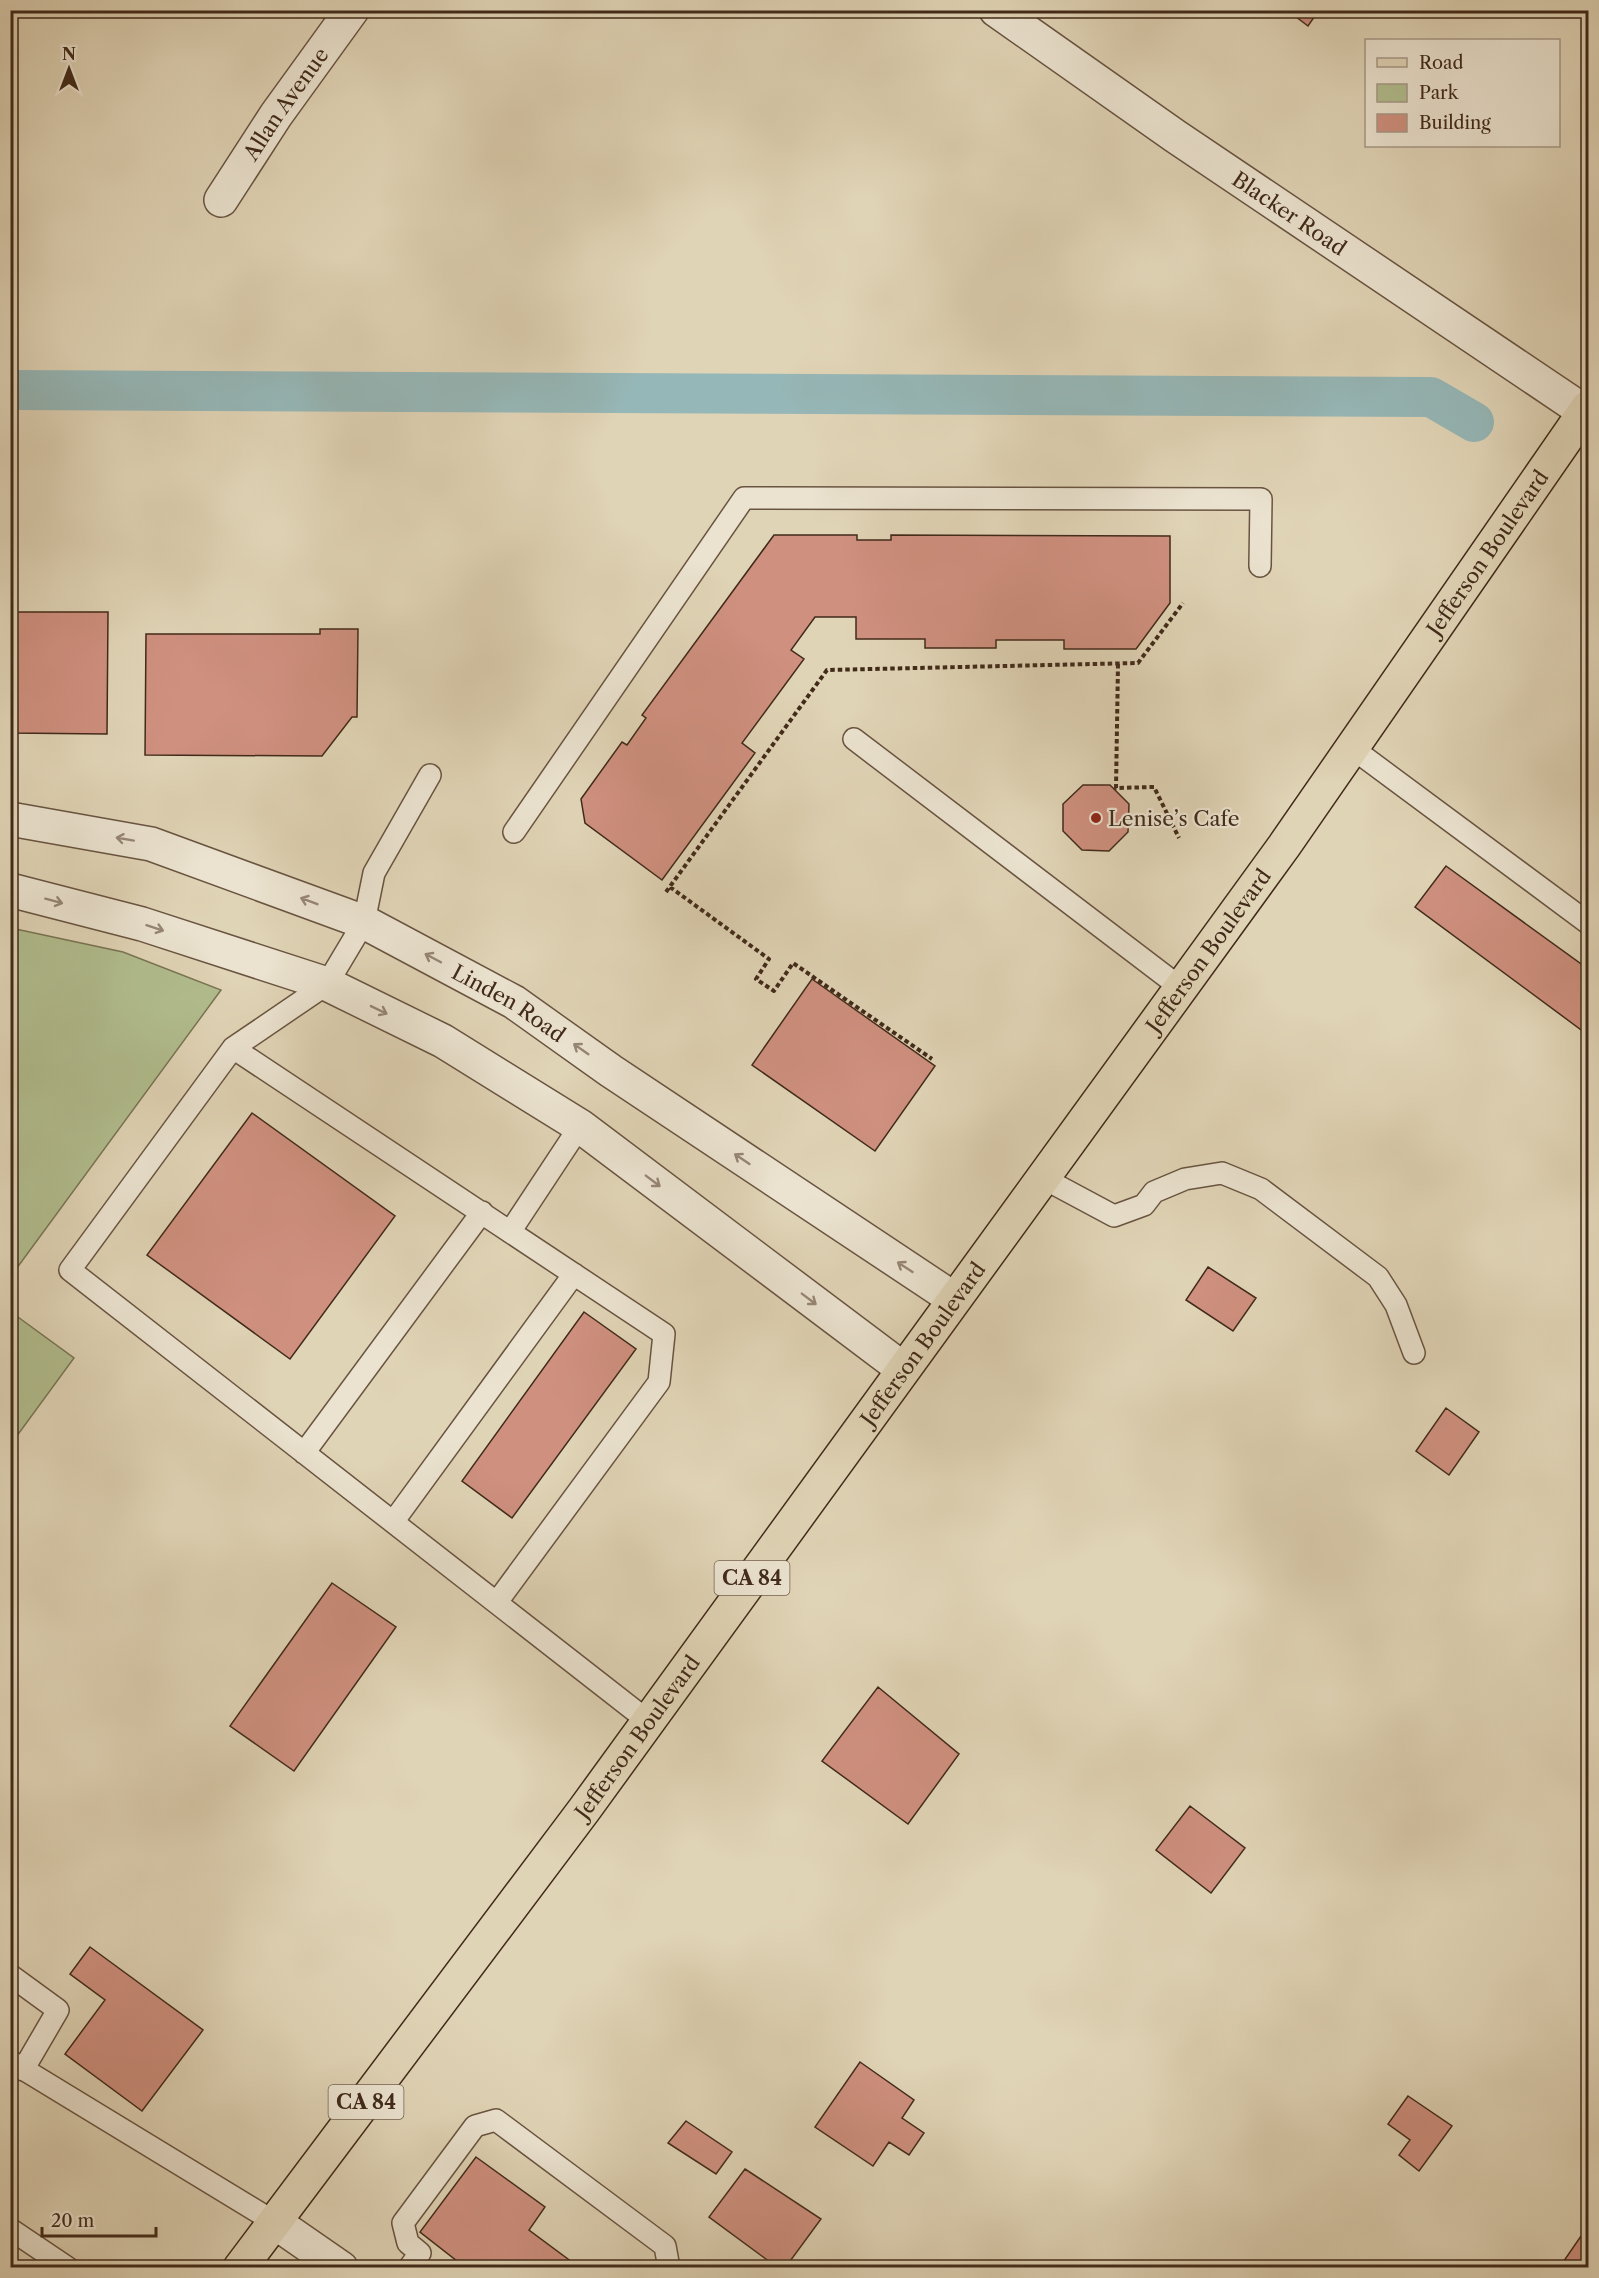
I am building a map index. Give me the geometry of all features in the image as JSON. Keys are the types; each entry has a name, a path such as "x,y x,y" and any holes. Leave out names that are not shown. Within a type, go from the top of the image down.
{"main road":[{"name":"Jefferson Boulevard","path":"240,2268 276,2223 648,1721 1180,988 1583,423"}],"street":[{"name":"Allan Avenue","path":"220,200 276,115 352,10"},
{"name":"Blacker Road","path":"996,10 1583,423"},
{"name":"Linden Road","path":"10,819 151,844 364,922 514,1002 621,1077 954,1299"},
{"path":"10,890 142,924 327,984 443,1041 580,1126 903,1370"},
{"path":"276,2223 341,2268"}],"lane":[{"path":"514,832 744,498 1261,499 1260,566"},
{"path":"854,739 1180,988"},
{"path":"1352,748 1588,923"},
{"path":"430,775 374,873 364,922 327,984 233,1048 70,1270 648,1721"},
{"path":"233,1048 664,1334 659,1382 496,1602"},
{"path":"510,1232 580,1126"},
{"path":"1042,1178 1114,1216 1144,1204 1154,1192 1185,1179 1222,1173 1261,1189 1378,1277 1396,1305 1414,1353"},
{"path":"304,1453 482,1212"},
{"path":"393,1522 574,1274"},
{"path":"10,1975 58,2010 17,2066 276,2223"},
{"path":"409,2268 420,2253 408,2243 403,2223 475,2126 496,2120 665,2246 669,2268"},
{"path":"10,2229 68,2268"}],"path":[{"path":"666,892 827,670 1138,663 1182,603"},
{"path":"1118,664 1116,788 1154,786 1179,838"},
{"path":"670,887 769,959 756,979 774,991 794,963 932,1059"}],"green space":[{"path":"11,928 123,952 221,990 11,1276"},
{"path":"11,1312 74,1358 11,1444"}],"building":[{"path":"1287,10 1319,10 1308,26"},
{"path":"774,535 857,535 857,540 891,540 891,535 1170,536 1170,603 1136,649 1064,649 1064,640 996,640 996,648 925,648 925,639 856,639 856,617 815,617 791,650 804,659 742,743 755,753 662,880 585,823 581,799 622,742 627,745 646,718 642,715"},
{"path":"10,612 108,612 107,734 10,733"},
{"path":"320,629 358,629 357,717 352,717 322,756 145,755 146,634 320,634"},
{"name":"Lenise’s Cafe","path":"1083,785 1110,785 1129,804 1128,832 1109,851 1082,850 1063,831 1063,804"},
{"path":"1446,866 1588,969 1588,1035 1415,907"},
{"path":"812,979 935,1066 875,1151 752,1065"},
{"path":"252,1113 395,1216 290,1359 147,1255"},
{"path":"1208,1267 1256,1298 1233,1331 1186,1300"},
{"path":"584,1312 636,1349 512,1518 462,1481"},
{"path":"1446,1408 1479,1432 1449,1475 1416,1451"},
{"path":"332,1583 396,1627 294,1771 230,1726"},
{"path":"878,1687 959,1754 908,1824 822,1761"},
{"path":"1190,1806 1245,1848 1211,1893 1156,1850"},
{"path":"90,1947 203,2030 142,2111 65,2054 105,2000 70,1974"},
{"path":"860,2062 914,2100 902,2118 924,2133 909,2155 889,2142 873,2166 815,2127"},
{"path":"1408,2096 1452,2126 1419,2171 1399,2155 1410,2140 1388,2124"},
{"path":"686,2121 732,2152 716,2174 668,2143"},
{"path":"476,2157 545,2207 529,2230 580,2268 466,2268 420,2232"},
{"path":"745,2169 821,2219 785,2268 778,2268 709,2217"},
{"path":"1581,2236 1588,2241 1588,2268 1559,2268"}],"waterway":[{"path":"10,390 1431,397 1474,422"}],"place":[{"name":"Lenise’s Cafe","path":"1096,818"}]}
